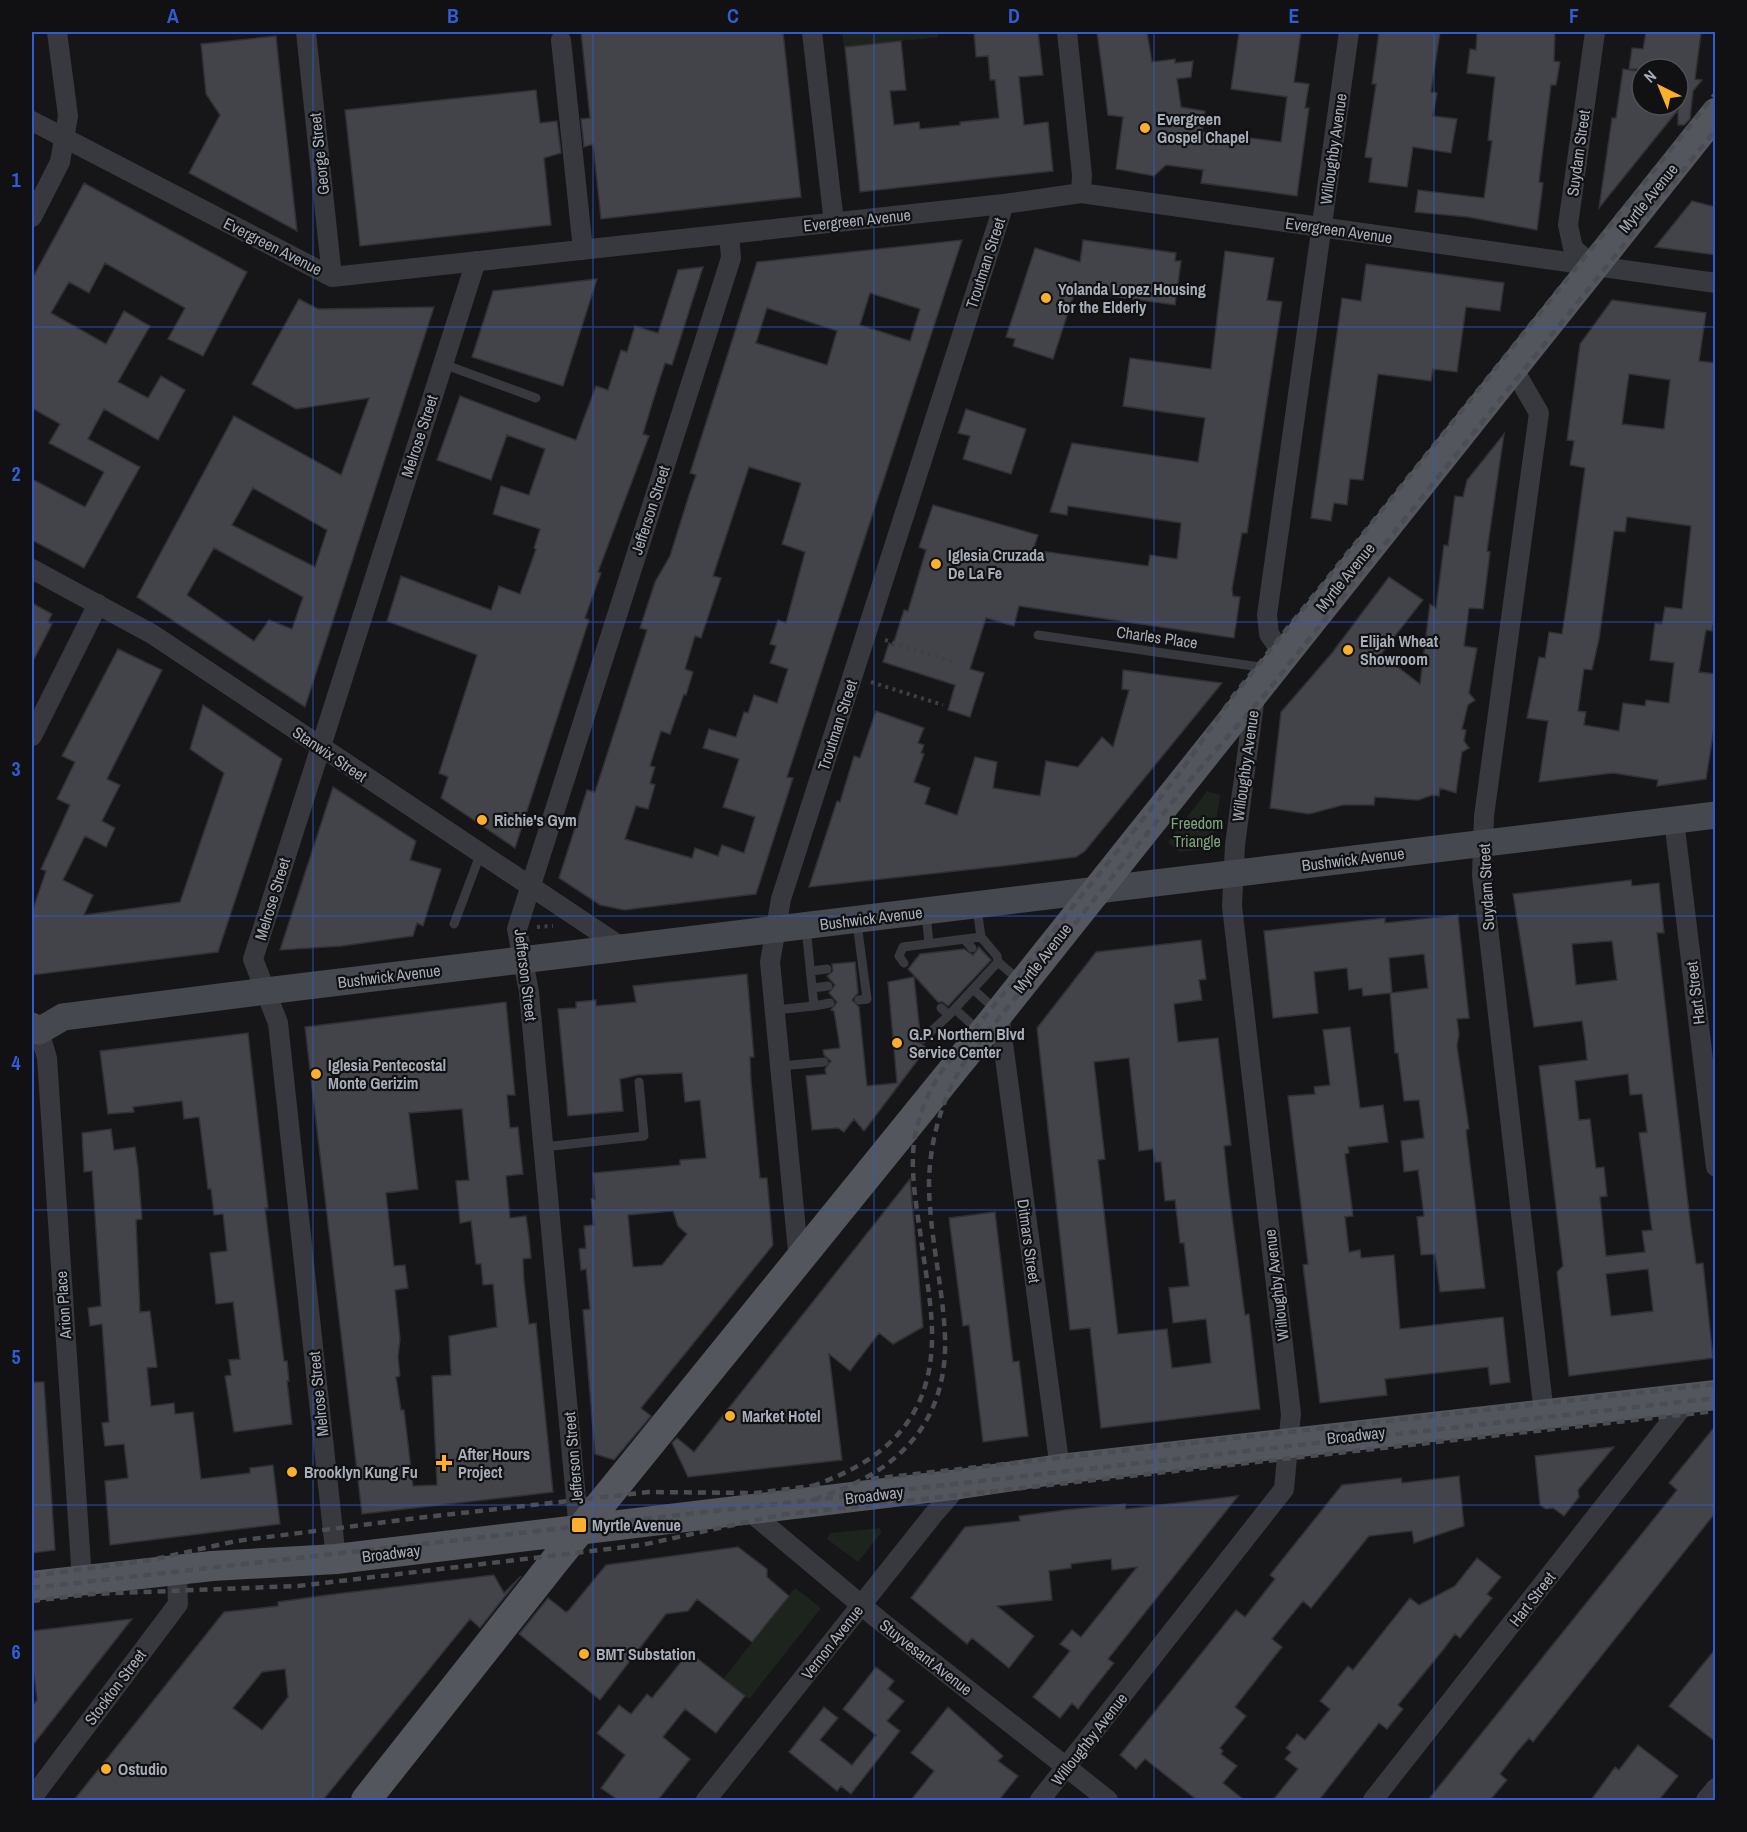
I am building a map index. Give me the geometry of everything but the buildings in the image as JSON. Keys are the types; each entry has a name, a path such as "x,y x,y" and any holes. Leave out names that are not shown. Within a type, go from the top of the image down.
{"main road":[{"name":"Myrtle Avenue","path":"366,1800 579,1531 1023,982 1716,113"},
{"name":"Bushwick Avenue","path":"34,1031 63,1017 1716,815"},
{"name":"Broadway","path":"32,1586 177,1570 336,1559 960,1484 1060,1469 1703,1396"}],"street":[{"path":"32,217 60,162 68,116 57,32"},
{"name":"George Street","path":"306,32 332,277"},
{"path":"812,32 834,223"},
{"path":"1067,32 1082,175 1081,193"},
{"name":"Willoughby Avenue","path":"1040,1800 1284,1489 1291,1414 1232,906 1233,874 1270,670 1267,615 1349,32"},
{"name":"Suydam Street","path":"1593,266 1573,248 1568,225 1595,32"},
{"path":"561,40 583,250"},
{"name":"Evergreen Avenue","path":"32,121 332,277 1004,204 1081,193 1716,283"},
{"name":"Troutman Street","path":"799,1261 770,962 776,929 782,899 1004,204"},
{"name":"Jefferson Street","path":"579,1531 529,992 517,929 731,258 729,234"},
{"name":"Melrose Street","path":"336,1559 278,1023 254,959 476,261"},
{"name":"Suydam Street","path":"1513,368 1539,413 1484,816 1482,875 1544,1414"},
{"name":"Stanwix Street","path":"32,569 152,634 480,855 623,948"},
{"path":"32,736 98,604"},
{"name":"Hart Street","path":"1674,820 1716,1167"},
{"name":"Ditmars Street","path":"990,1023 1060,1469"},
{"name":"Arion Place","path":"34,1031 47,1058 82,1580"},
{"name":"Hart Street","path":"1374,1800 1703,1396"},
{"name":"Vernon Avenue","path":"706,1800 960,1484"},
{"name":"Stuyvesant Avenue","path":"748,1510 861,1605 1108,1800"},
{"name":"Stockton Street","path":"32,1798 178,1604 177,1570"},
{"path":"1706,1800 1716,1788"}],"lane":[{"path":"443,364 536,398"},
{"name":"Charles Place","path":"1038,634 1270,670"},
{"path":"454,924 480,855"},
{"path":"977,905 981,937 997,956 998,962 1023,982"},
{"path":"925,911 929,942"},
{"path":"857,920 861,983 867,999 859,1000"},
{"path":"806,926 814,1006"},
{"path":"904,963 899,956 903,947 920,948 929,942 948,944 981,937"},
{"path":"964,939 972,948"},
{"path":"923,1039 952,1012 961,997 974,990 979,980 998,962"},
{"path":"811,971 826,969"},
{"path":"813,988 828,986"},
{"path":"974,990 990,1023"},
{"path":"775,1010 830,1003"},
{"path":"941,1008 990,1023"},
{"path":"781,1066 825,1062"},
{"path":"544,1147 644,1136 639,1082"}],"path":[{"path":"884,640 957,663"},
{"path":"870,682 943,705"}],"green space":[{"path":"842,32 938,32 938,37 844,47"},
{"name":"Freedom Triangle","path":"1207,791 1220,795 1212,848 1179,852 1168,842"},
{"path":"880,1528 881,1533 858,1562 827,1539 830,1533"},
{"path":"795,1588 821,1608 749,1699 723,1679"}],"railway":[{"path":"812,1486 863,1463 884,1448 915,1410 925,1387 931,1360 932,1330 915,1192 913,1154 922,1109 943,1069 1179,774 1234,695 1716,93"},
{"path":"814,1499 843,1489 869,1476 891,1461 911,1442 926,1421 937,1396 944,1369 945,1337 931,1221 930,1166 939,1117 951,1087 967,1058 1195,774 1266,693 1716,129"},
{"path":"871,1479 1716,1384"},
{"path":"32,1588 1716,1398"},
{"path":"32,1601 92,1594 298,1586 642,1545 779,1515 1716,1411"},
{"path":"32,1576 151,1560 236,1541 426,1517 649,1492 755,1493 820,1485"}],"place":[{"name":"Evergreen Gospel Chapel","path":"1145,128"},
{"name":"Yolanda Lopez Housing for the Elderly","path":"1046,298"},
{"name":"Iglesia Cruzada De La Fe","path":"936,564"},
{"name":"Elijah Wheat Showroom","path":"1348,650"},
{"name":"Richie's Gym","path":"482,820"},
{"name":"G.P. Northern Blvd Service Center","path":"897,1043"},
{"name":"Iglesia Pentecostal Monte Gerizim","path":"316,1074"},
{"name":"Market Hotel","path":"730,1416"},
{"name":"After Hours Project","path":"444,1463"},
{"name":"Brooklyn Kung Fu","path":"292,1472"},
{"name":"Myrtle Avenue","path":"579,1525"},
{"name":"BMT Substation","path":"584,1654"},
{"name":"Ostudio","path":"106,1769"}]}
